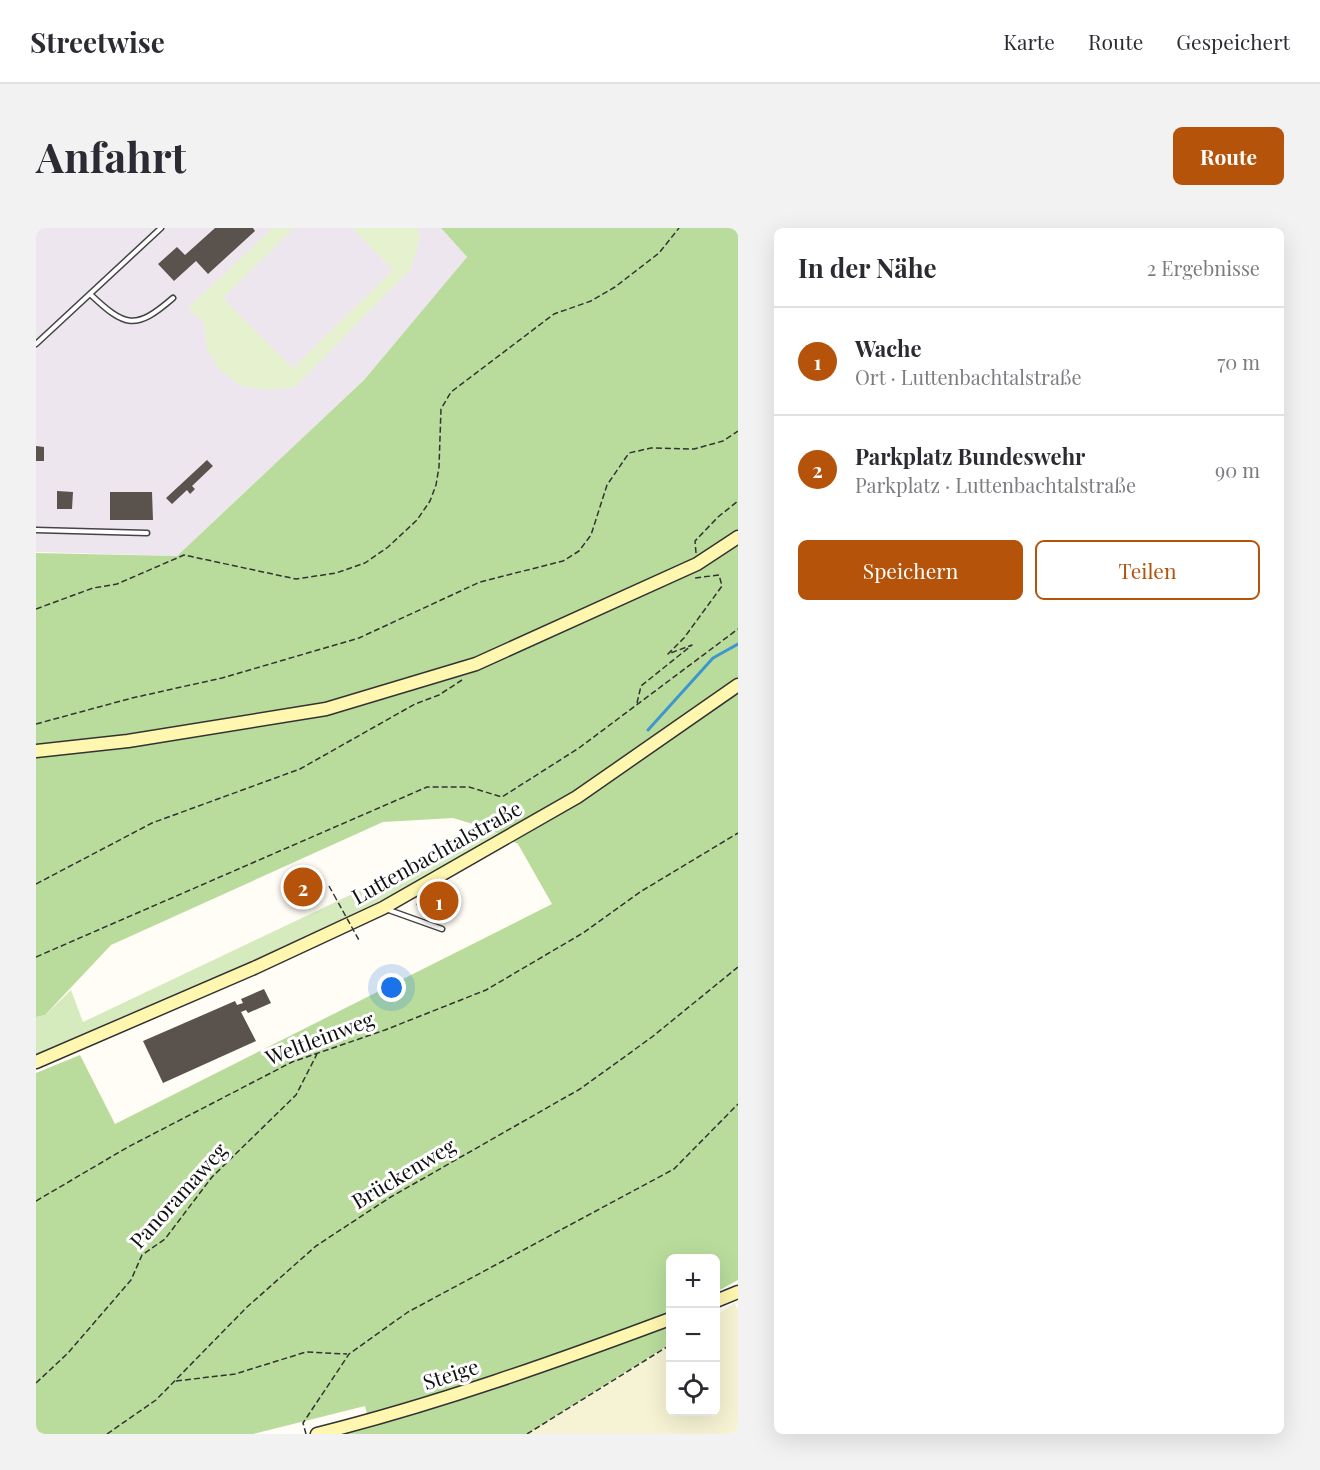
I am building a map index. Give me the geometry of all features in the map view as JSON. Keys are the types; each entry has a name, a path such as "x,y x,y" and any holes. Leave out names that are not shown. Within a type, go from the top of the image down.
{"street":[{"path":"36,751 128,741 326,709 476,664 697,564 738,537"},
{"name":"Luttenbachtalstraße","path":"36,1062 254,968 383,908 577,796 738,685"},
{"path":"720,1299 738,1292"},
{"name":"Steige","path":"316,1434 406,1410 596,1347 666,1321"}],"lane":[{"path":"36,344 161,228"},
{"path":"90,294 115,318 131,321 155,314 173,298"},
{"path":"36,530 147,533"},
{"path":"383,908 442,929"}],"path":[{"path":"36,609 93,588 117,584 184,555 296,579 336,573 365,563 388,547 417,520 430,501 439,467 441,409 451,392 555,314 591,300 615,287 659,253 679,228"},
{"path":"36,724 132,698 222,678 359,638 480,582 563,561 579,551 591,535 607,485 629,453 651,448 694,449 723,441 738,431"},
{"path":"637,705 641,686 692,645 668,654 684,638 722,586 719,575 694,580 697,564 694,541 718,516 738,501"},
{"path":"36,957 427,788 469,788 502,797 579,748 738,629"},
{"path":"36,885 152,823 300,769 465,678"},
{"name":"Weltleinweg","path":"36,1201 128,1148 292,1062 486,990 583,933 640,892 738,833"},
{"path":"329,886 360,942"},
{"name":"Brückenweg","path":"107,1434 156,1400 247,1307 316,1246 389,1198 580,1089 652,1037 738,967"},
{"name":"Panoramaweg","path":"36,1383 75,1345 131,1280 142,1256 165,1239 212,1177 296,1095 318,1053"},
{"path":"306,1434 303,1423 349,1354 408,1312 674,1169 738,1104"},
{"path":"527,1434 666,1347"},
{"path":"175,1381 235,1374 306,1352 349,1354"}],"shaded area":[{"path":"36,228 441,228 467,257 364,380 177,556 36,552"},
{"path":"734,1303 738,1309 738,1434 527,1434 666,1347 666,1416 720,1416 720,1313"}],"green space":[{"path":"273,228 294,228 223,298 293,368 393,270 352,228 417,228 420,237 411,269 295,387 267,390 241,386 218,368 207,349 204,323 188,308"},
{"path":"441,228 738,228 738,1280 720,1290 720,1254 666,1254 666,1347 527,1434 337,1434 370,1426 365,1406 253,1434 36,1434 36,1073 80,1055 115,1124 552,904 518,844 489,829 453,818 383,822 111,945 45,1015 36,1017 36,553 177,556 364,380 467,257"},
{"path":"489,829 503,836 418,883 267,954 36,1054 36,1017 45,1015 71,990 83,1022"}],"building":[{"path":"215,228 253,228 255,231 208,274 196,261 174,281 158,264 177,247 185,255"},
{"path":"36,446 44,447 44,461 36,461"},
{"path":"207,460 213,466 192,486 195,489 190,494 187,490 172,504 166,498"},
{"path":"57,491 73,492 72,509 57,509"},
{"path":"110,492 152,492 153,520 110,520"},
{"path":"449,886 458,900 451,904 449,901 423,915 416,904"},
{"path":"264,989 271,1003 248,1013 246,1010 241,1012 256,1041 163,1083 143,1041 235,1001 237,1005 243,1003 241,999"}],"waterway":[{"path":"648,730 713,658 738,644"}],"place":[{"name":"Parkplatz Bundeswehr","path":"303,887"},
{"name":"Wache","path":"439,901"}]}
